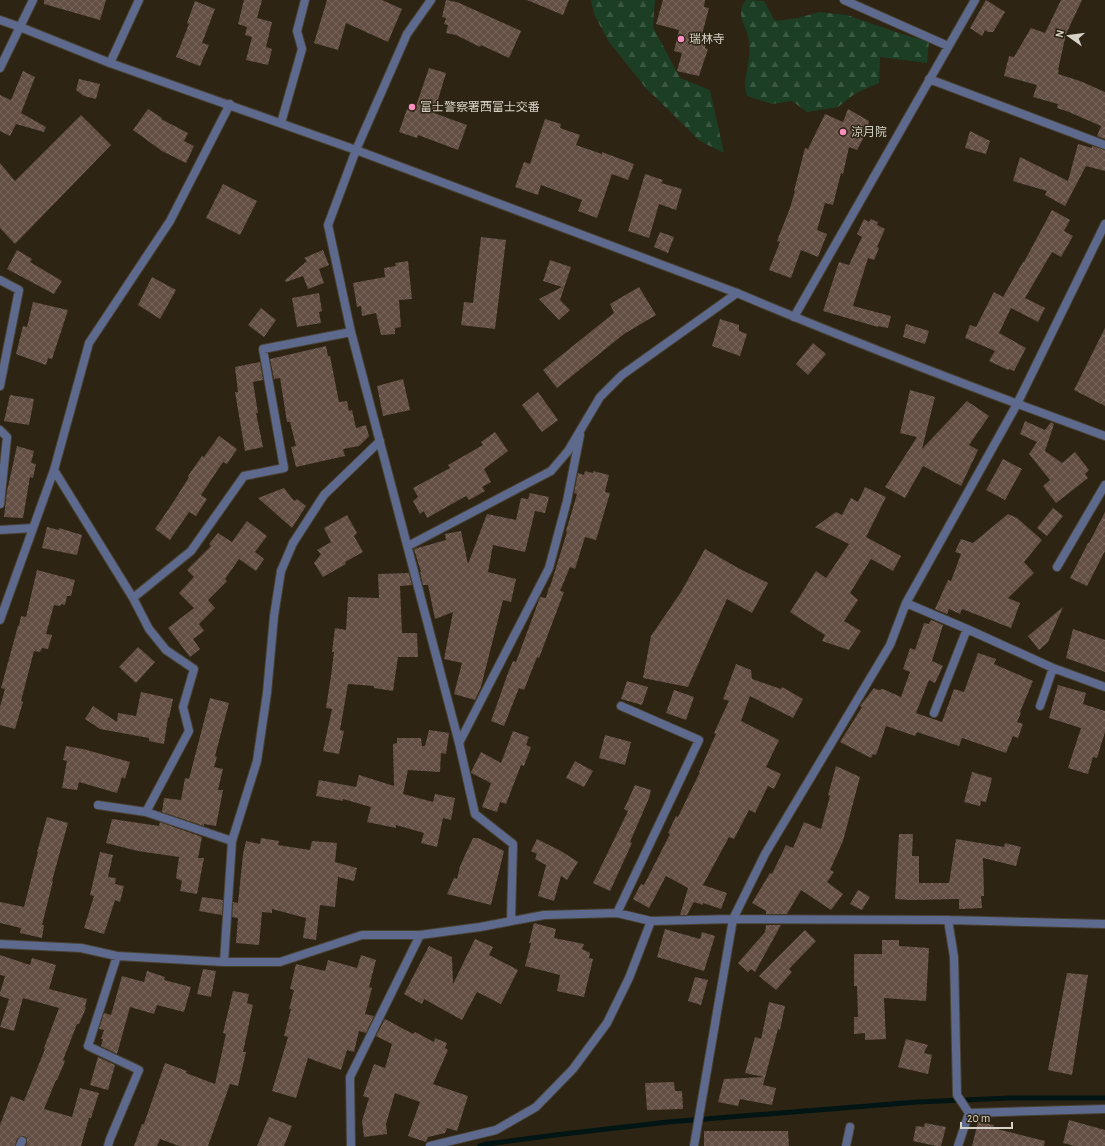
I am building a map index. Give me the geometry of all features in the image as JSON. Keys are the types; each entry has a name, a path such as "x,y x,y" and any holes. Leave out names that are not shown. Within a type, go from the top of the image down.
{"street":[{"path":"0,68 34,0"},
{"path":"110,63 139,0"},
{"path":"281,123 302,49 297,31 305,0"},
{"path":"431,0 407,34 356,150 328,225 351,332 459,742 475,814 512,844 511,921"},
{"path":"844,0 948,46"},
{"path":"794,317 975,0"},
{"path":"0,20 110,63 230,104 356,150 737,293 794,317 1017,404 1105,436"},
{"path":"929,79 1105,145"},
{"path":"0,620 54,470 89,344 170,221 230,104"},
{"path":"694,1146 733,919 765,854 890,644 906,604 1017,404 1105,224"},
{"path":"0,280 19,290 0,386"},
{"path":"408,546 551,470 568,451 600,397 622,375 737,293"},
{"path":"133,598 191,551 244,476 284,468 263,349 351,332"},
{"path":"459,742 550,568 567,501 581,429"},
{"path":"0,430 7,436 0,504"},
{"path":"224,962 232,841 257,761 267,693 274,616 281,571 293,543 324,495 380,441"},
{"path":"54,470 133,598 149,629 166,650 194,669 183,707 188,731 146,812"},
{"path":"1057,567 1105,485"},
{"path":"0,530 33,528"},
{"path":"906,604 967,629 1053,668 1105,687"},
{"path":"934,712 967,629"},
{"path":"1040,706 1053,668"},
{"path":"617,913 699,740 622,706"},
{"path":"98,805 146,812 232,841"},
{"path":"0,944 81,948 117,956 224,962 280,962 362,935 420,935 544,915 617,913 651,921 733,919 948,920 1105,924"},
{"path":"948,920 954,957 957,1095 969,1112"},
{"path":"430,1146 496,1130 536,1107 573,1070 607,1023 629,978 651,921"},
{"path":"351,1146 350,1076 420,935"},
{"path":"108,1146 139,1070 88,1046 117,956"},
{"path":"969,1112 1105,1109"},
{"path":"958,1146 969,1112"},
{"path":"846,1146 850,1127"}],"green space":[{"path":"591,0 655,0 653,27 680,78 710,90 724,153 700,141 645,87 609,42 594,14"},
{"path":"746,0 764,1 775,21 798,18 819,12 847,15 929,42 927,63 880,57 879,83 856,93 838,107 807,112 792,101 772,104 747,96 745,81 749,56 749,41 741,15 741,10"}],"building":[{"path":"44,0 106,0 100,20 44,4"},
{"path":"244,0 262,0 257,18 272,22 266,47 272,49 268,65 246,60 252,37 245,35 247,27 238,24"},
{"path":"327,0 382,0 402,9 388,42 346,23 338,50 314,43"},
{"path":"446,0 457,2 521,31 509,58 481,45 480,47 456,35 446,33 448,25 444,24 446,18 442,17"},
{"path":"527,0 569,0 563,15"},
{"name":"瑞林寺","path":"663,0 705,0 704,7 709,8 700,42 706,44 705,48 708,49 699,76 677,71 682,53 674,51 679,30 656,24"},
{"path":"986,0 1005,12 993,32 988,32 985,30 982,36 970,28"},
{"path":"1061,0 1082,0 1066,34 1058,74 1080,81 1105,92 1105,139 1097,136 1101,126 1057,108 1058,104 1033,97 1037,85 1004,76 1009,56 1014,57 1031,28 1045,33"},
{"path":"195,1 215,9 202,43 209,45 200,66 176,57 189,24 187,23"},
{"path":"429,68 446,73 434,113 467,125 458,150 418,135 417,138 399,132 407,109 414,112"},
{"path":"23,71 35,77 21,113 46,127 44,132 16,124 10,136 0,131 0,95 11,100"},
{"path":"79,79 100,84 96,99 84,96 76,90"},
{"path":"148,109 162,118 161,119 188,133 184,141 194,146 186,163 162,151 133,130"},
{"path":"848,109 869,121 865,137 857,150 849,147 843,174 841,173 833,205 825,203 817,230 827,234 818,257 801,250 791,278 769,270 780,242 777,241 790,208 805,148 808,149 825,114 843,122"},
{"path":"81,115 111,145 15,244 0,228 0,163 15,181"},
{"path":"545,119 561,124 560,128 580,135 576,145 602,154 602,152 634,164 628,180 612,174 597,218 578,211 582,200 541,185 538,195 515,187 524,162 530,164"},
{"path":"970,131 990,141 986,154 965,148"},
{"path":"1078,144 1105,150 1105,171 1086,166 1065,206 1045,195 1047,191 1013,181 1020,157 1068,181"},
{"path":"645,174 663,180 661,183 682,189 676,210 659,204 649,238 628,231"},
{"path":"223,184 257,201 240,235 206,218"},
{"path":"1052,210 1070,220 1064,231 1073,236 1061,257 1052,252 1025,298 1045,308 1038,322 1011,308 999,333 1026,348 1014,371 1008,370 989,361 995,351 965,338 970,325 976,327 994,292 1003,297"},
{"path":"864,219 869,222 871,219 878,222 877,225 885,229 877,247 879,248 874,260 868,258 853,306 891,316 888,328 878,327 823,311 839,262 849,265 862,237 857,234"},
{"path":"660,232 674,237 668,253 654,247"},
{"path":"481,237 506,240 495,329 461,325 464,302 473,303"},
{"path":"17,250 32,259 30,262 62,281 54,294 7,269"},
{"path":"323,250 329,265 319,269 324,283 308,289 303,276 286,282 285,280 307,261 304,258"},
{"path":"550,260 571,267 560,300 570,310 559,320 539,299 562,287 543,281"},
{"path":"408,261 412,299 399,300 401,327 395,328 395,334 381,335 376,313 362,316 361,306 357,307 353,283 385,277 384,268 396,266 395,263"},
{"path":"152,277 176,290 160,319 138,305"},
{"path":"639,287 656,315 624,334 557,388 543,370 614,313 610,304"},
{"path":"319,293 322,311 319,312 321,323 297,327 292,298"},
{"path":"33,302 68,310 52,359 48,358 46,365 16,354 23,326 27,327"},
{"path":"261,308 276,320 264,337 248,325"},
{"path":"720,319 739,325 739,331 747,334 740,356 712,346"},
{"path":"906,324 929,331 925,344 903,337"},
{"path":"1105,328 1105,406 1074,390"},
{"path":"813,343 826,354 808,375 796,364"},
{"path":"326,346 328,356 330,356 339,402 347,401 349,411 352,410 356,428 366,425 369,436 359,446 343,449 345,456 296,467 291,447 296,446 290,422 287,422 280,378 274,379 270,359"},
{"path":"260,362 263,380 253,382 258,413 256,413 263,447 245,451 235,392 238,392 235,367"},
{"path":"403,379 410,410 383,416 377,386"},
{"path":"910,390 935,397 922,449 967,401 989,416 969,445 978,450 961,486 923,466 905,498 885,487 917,437 900,433"},
{"path":"538,392 558,420 542,432 522,405"},
{"path":"10,395 34,399 29,425 4,421"},
{"path":"1025,421 1045,430 1051,422 1054,424 1045,451 1062,463 1075,452 1089,470 1085,474 1088,478 1056,503 1043,486 1050,480 1029,454 1037,442 1020,434"},
{"path":"495,432 508,451 484,469 491,482 482,487 485,491 469,500 466,496 427,518 424,511 420,514 413,501 418,497 413,488 450,468 448,465 483,445 481,442"},
{"path":"219,436 237,449 227,464 223,462 201,495 207,499 196,516 189,512 170,540 155,529 189,477 188,476"},
{"path":"17,446 34,451 31,463 36,464 33,478 30,477 23,518 4,517 7,491"},
{"path":"1003,459 1022,469 1005,500 986,490"},
{"path":"585,471 593,473 593,471 609,475 605,492 610,493 596,540 585,537 575,569 570,567 560,591 564,592 539,658 537,657 524,690 519,688 504,726 491,721 508,673 513,661 516,662 540,597 546,598 567,532 566,531 577,494 574,493 578,473 584,475"},
{"path":"865,487 886,497 866,537 901,556 893,571 871,559 850,593 858,600 844,621 861,631 849,650 822,641 825,635 790,612 816,571 826,578 849,544 815,527 836,512 842,515 851,498 858,502"},
{"path":"284,488 294,501 297,499 306,506 292,528 258,498"},
{"path":"530,493 549,497 545,513 535,511 525,552 493,545 488,572 516,579 511,602 503,600 481,687 475,700 454,694 462,663 444,659 453,612 435,619 428,585 423,585 421,572 414,549 446,540 445,534 461,531 468,564 487,514 516,520 521,498 528,499"},
{"path":"1053,508 1063,516 1047,536 1037,528"},
{"path":"1105,512 1105,551 1087,586 1070,578"},
{"path":"1008,514 1017,518 1042,540 1024,562 1034,573 1008,598 1020,603 1011,628 962,609 960,614 949,609 947,614 935,609 948,580 951,581 961,554 955,552 961,539 973,543"},
{"path":"347,515 357,533 354,536 363,552 323,577 314,563 321,554 317,550 331,542 324,528"},
{"path":"247,521 267,536 255,552 264,559 256,571 239,559 225,579 227,581 208,600 215,608 199,624 204,631 193,639 200,649 190,657 168,628 194,608 179,593 194,577 187,570 211,546 209,544 218,533 232,542"},
{"path":"47,527 59,530 59,528 82,535 77,555 42,548"},
{"path":"705,549 768,583 752,613 727,599 688,687 643,678 651,636 681,592"},
{"path":"37,570 75,580 71,596 67,596 65,605 54,605 46,634 52,635 48,649 42,648 40,652 34,651 21,701 23,702 15,729 0,725 0,707 5,689 1,688 21,616 26,617"},
{"path":"409,573 412,585 400,586 402,633 417,633 418,657 398,657 393,691 374,688 374,686 348,684 340,730 344,731 339,754 323,751 332,709 326,708 334,652 332,652 335,628 346,630 348,597 379,598 378,574"},
{"path":"1063,607 1048,642 1039,650 1028,636"},
{"path":"931,620 943,625 932,661 943,666 935,683 929,680 916,713 942,722 954,689 964,692 978,653 996,659 994,664 1033,681 1017,722 1023,724 1018,738 1013,736 1006,753 962,738 959,746 917,732 915,736 886,726 876,755 873,754 871,758 840,742 862,707 860,706 874,688 878,690 883,689 901,697 910,672 903,669 910,648 915,650 924,623 929,624"},
{"path":"1073,629 1105,640 1105,672 1066,658"},
{"path":"138,647 155,662 136,683 119,667"},
{"path":"736,664 751,670 752,679 781,689 782,687 803,699 793,718 750,696 741,721 779,740 766,767 781,774 774,789 768,786 755,813 749,810 734,839 729,837 703,885 727,893 721,909 703,903 703,905 694,902 687,915 680,915 688,888 666,876 649,908 633,899 641,884 644,885 670,834 668,833 676,816 678,817 700,772 716,734 714,733 729,701 723,699"},
{"path":"627,681 648,687 642,705 621,699"},
{"path":"1058,685 1086,693 1083,704 1105,711 1105,732 1097,758 1093,757 1088,774 1068,768 1081,728 1049,718"},
{"path":"674,690 694,697 686,720 666,713"},
{"path":"141,692 173,699 169,718 168,717 164,744 149,741 149,738 100,729 85,719 93,706 117,722 118,713 136,716"},
{"path":"210,698 229,703 215,756 217,757 214,767 223,769 218,790 223,790 216,826 204,824 204,826 162,812 164,798 181,800 185,778 189,779"},
{"path":"429,730 449,733 446,754 441,753 440,772 408,770 403,794 433,802 435,794 455,798 451,820 443,818 437,847 421,843 424,833 396,825 396,828 367,822 371,807 343,799 343,801 316,796 319,780 356,787 359,775 394,786 393,744 397,743 397,738 421,738 422,746 425,746"},
{"path":"513,731 529,737 526,745 531,747 524,766 521,765 506,804 500,802 497,812 482,807 491,783 471,772 481,752 501,763"},
{"path":"605,735 631,742 625,765 599,758"},
{"path":"66,746 83,749 130,762 125,779 122,777 117,793 79,782 77,790 62,788 67,761 63,760"},
{"path":"575,761 593,771 584,787 566,778"},
{"path":"836,766 860,777 843,841 830,870 834,872 827,882 843,894 831,910 801,890 787,914 766,914 766,911 752,903 770,873 772,874 786,845 793,848 804,822 821,829"},
{"path":"972,772 992,778 986,802 981,801 980,806 964,802"},
{"path":"635,785 651,790 630,842 632,843 610,891 593,883 628,811 624,809"},
{"path":"47,817 68,823 42,925 44,925 42,938 20,933 21,928 0,923 0,902 24,907"},
{"path":"112,819 159,826 160,822 202,837 198,858 204,858 197,894 180,891 182,881 176,878 179,857 138,851 106,843"},
{"path":"899,834 913,834 912,856 919,856 919,883 949,883 956,839 1004,847 1005,843 1021,847 1016,866 983,858 984,896 981,896 982,908 959,909 959,899 895,899"},
{"path":"261,838 279,841 278,845 310,850 312,841 337,843 335,862 357,868 354,881 338,877 335,907 320,905 316,940 303,938 306,918 272,909 272,913 262,912 259,945 236,943 238,918 232,917 233,902 238,903 243,854 246,841 260,844"},
{"path":"473,838 478,838 504,851 491,905 447,894 454,878 457,879 460,866"},
{"path":"537,839 561,851 578,862 567,880 561,876 554,901 538,896 546,865 535,859 537,854 531,851"},
{"path":"100,852 113,855 108,877 116,878 115,884 124,886 120,902 115,900 104,934 84,928 94,896 90,895"},
{"path":"858,890 870,897 862,910 850,904"},
{"path":"202,897 223,900 222,915 199,911"},
{"path":"534,923 556,929 554,938 584,944 582,949 590,953 589,958 593,959 584,997 557,991 560,975 525,966"},
{"path":"766,925 781,925 755,972 751,969 748,972 738,963 765,932"},
{"path":"665,929 700,939 702,932 715,936 704,971 657,957"},
{"path":"805,930 816,941 789,969 792,972 776,990 759,976"},
{"path":"475,939 493,947 489,955 518,970 501,1004 477,992 462,1020 424,999 422,1004 404,994 429,946 452,957 453,984"},
{"path":"882,940 899,940 899,946 929,948 926,1001 884,998 886,1039 865,1040 865,1033 854,1034 854,1017 858,1017 857,986 854,986 854,954 882,954"},
{"path":"0,955 30,965 32,958 56,965 49,989 87,999 86,1008 79,1024 77,1024 63,1060 65,1061 44,1109 72,1117 80,1088 99,1093 91,1118 89,1118 81,1146 26,1146 26,1137 22,1136 17,1139 15,1146 0,1146 0,1125 11,1096 24,1101 45,1049 44,1048 59,1008 23,998 14,1031 0,1027 9,999 0,996 5,976 0,975"},
{"path":"361,955 376,960 369,987 372,988 365,1014 374,1016 366,1033 359,1031 354,1052 347,1050 341,1070 308,1058 296,1098 272,1091 288,1037 284,1036 291,1009 289,1009 294,990 290,989 296,964 325,971 328,960 357,968"},
{"path":"203,969 216,971 211,997 197,994"},
{"path":"147,971 165,977 164,980 191,987 184,1012 157,1005 154,1014 130,1007 117,1054 101,1046 103,1039 101,1039 104,1030 99,1029 104,1013 111,1015 122,976 144,982"},
{"path":"1067,973 1088,975 1072,1075 1048,1070"},
{"path":"695,977 708,980 701,1005 688,1001"},
{"path":"233,991 249,994 247,1003 253,1005 243,1052 246,1052 238,1086 230,1084 208,1146 179,1146 160,1139 157,1146 134,1146 142,1124 144,1124 165,1063 215,1084 226,1034 223,1033"},
{"path":"769,1002 785,1006 780,1030 778,1029 763,1085 776,1088 772,1105 740,1099 738,1106 718,1102 724,1079 764,1077 745,1073 755,1037 761,1039"},
{"path":"385,1019 413,1034 415,1032 434,1042 435,1038 447,1043 445,1048 448,1050 433,1084 468,1096 457,1131 447,1128 445,1133 428,1137 426,1142 408,1136 420,1102 395,1093 386,1124 387,1134 364,1137 362,1121 369,1098 363,1096 374,1064 385,1068 392,1044 376,1036"},
{"path":"906,1039 928,1045 924,1053 932,1055 928,1074 898,1067"},
{"path":"98,1057 115,1065 108,1090 90,1085"},
{"path":"674,1082 675,1091 682,1091 683,1109 647,1110 645,1083"},
{"path":"269,1117 292,1126 284,1146 257,1146"},
{"path":"1069,1120 1105,1130 1105,1146 1075,1146 1063,1143"},
{"path":"978,1122 994,1125 993,1128 1045,1141 1044,1146 972,1146"},
{"path":"925,1123 946,1127 941,1146 913,1141 916,1126 924,1127"},
{"path":"704,1131 788,1131 789,1146 704,1146"}],"waterway":[{"path":"480,1146 555,1135 668,1122 917,1102 1010,1098 1105,1098"}],"place":[{"name":"瑞林寺","path":"681,39"},
{"name":"富士警察署西富士交番","path":"412,107"},
{"name":"涼月院","path":"843,132"}]}
